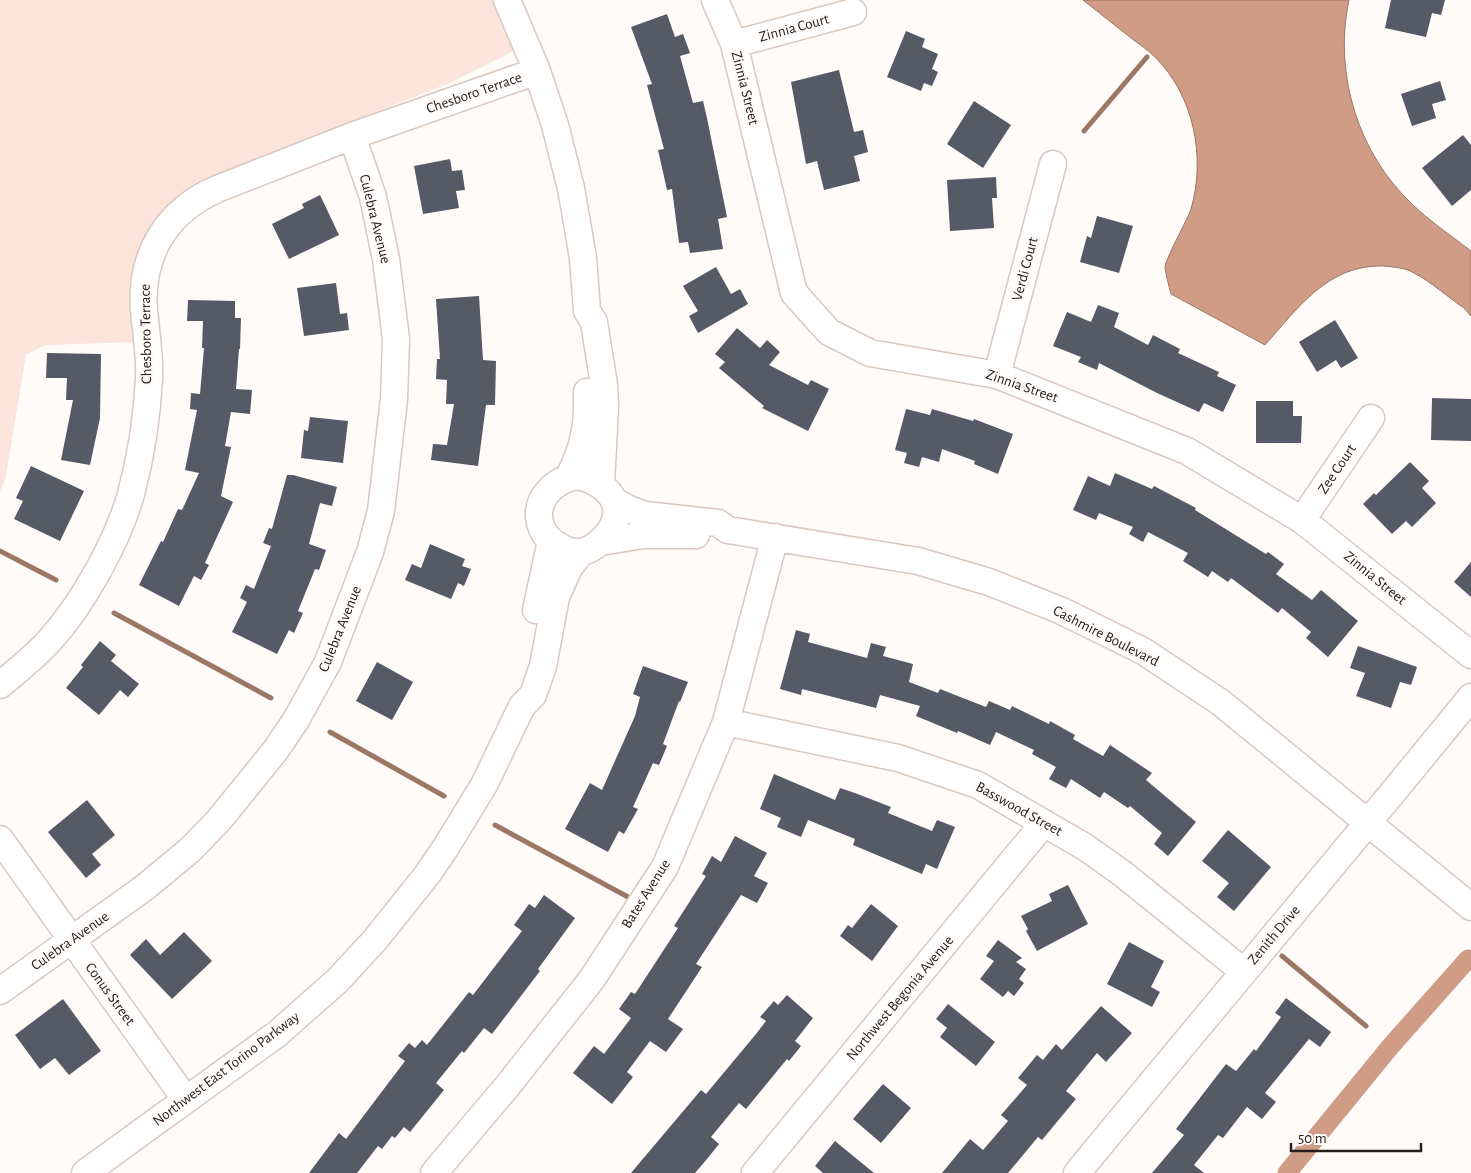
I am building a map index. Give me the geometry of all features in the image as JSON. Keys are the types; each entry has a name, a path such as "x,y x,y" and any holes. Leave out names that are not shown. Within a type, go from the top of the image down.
{"street":[{"path":"507,0 538,71 572,188 583,258 587,311 594,322 604,385 608,493 616,512 615,523 609,533 591,547 572,552 551,541 544,533 539,514 541,503 549,491 568,478 583,444 588,410 580,322 587,311"},
{"name":"Zinnia Street","path":"715,0 734,44 794,293 829,332 870,353 998,374 1187,451 1302,520 1471,655"},
{"name":"Zinnia Court","path":"734,44 853,12"},
{"name":"Chesboro Terrace","path":"0,685 50,640 77,607 117,532 130,495 141,449 149,378 144,308 145,279 154,247 162,233 182,211 204,194 352,136 538,71"},
{"name":"Culebra Avenue","path":"0,990 144,888 190,850 219,820 275,751 296,720 328,662 364,569 381,511 394,399 396,339 386,259 372,197 352,136"},
{"name":"Verdi Court","path":"998,374 1054,164"},
{"name":"Zee Court","path":"1302,520 1371,418"},
{"path":"568,478 584,478 608,493"},
{"name":"Cashmire Boulevard","path":"608,493 631,510 645,515 718,523 728,530 918,561 989,582 1062,612 1143,651 1220,702 1471,907"},
{"name":"Cashmire Boulevard","path":"591,547 644,535 715,535 728,530"},
{"name":"Bates Avenue","path":"434,1173 509,1084 592,979 665,867 726,722 775,537"},
{"name":"Northwest East Torino Parkway","path":"522,706 520,692 551,541"},
{"name":"Northwest East Torino Parkway","path":"85,1173 277,1034 338,980 375,940 446,847 484,785 522,706 533,695 543,666 552,614 562,583 569,568 591,547"},
{"name":"Zenith Drive","path":"1077,1173 1471,697"},
{"name":"Basswood Street","path":"726,722 898,758 978,785 1085,847 1123,874 1243,971"},
{"name":"Northwest Begonia Avenue","path":"755,1173 1044,823"},
{"name":"Conus Street","path":"0,839 186,1100"}],"shaded area":[{"path":"0,0 496,0 518,49 450,83 203,180 176,203 138,342 45,345 26,355 5,480 0,491"},
{"path":"1083,0 1349,0 1345,27 1347,80 1353,106 1362,131 1374,155 1389,178 1406,198 1429,219 1471,251 1471,316 1464,308 1411,271 1384,266 1364,267 1346,272 1330,280 1316,291 1302,303 1265,345 1171,294 1165,268 1191,209 1195,189 1197,169 1193,128 1179,90 1155,57"}],"building":[{"path":"1391,0 1445,0 1441,15 1432,13 1426,37 1385,28"},
{"path":"667,14 675,37 683,34 690,53 680,56 693,103 703,101 727,217 718,219 723,249 690,253 688,242 679,243 672,189 667,190 658,150 664,149 647,85 652,84 631,27"},
{"path":"906,31 925,39 922,47 938,54 932,69 938,72 932,86 924,83 921,91 887,77"},
{"path":"839,70 854,132 863,130 868,152 854,156 860,181 824,190 817,161 806,164 791,82"},
{"path":"1440,81 1446,100 1432,104 1436,118 1412,126 1401,94"},
{"path":"974,101 1011,125 983,168 947,144"},
{"path":"1463,135 1471,145 1471,190 1452,206 1422,168"},
{"path":"450,159 452,171 462,170 465,190 456,191 459,208 423,214 414,166"},
{"path":"996,177 997,198 992,198 994,228 950,231 947,180"},
{"path":"320,195 339,235 289,259 272,224 304,208 302,204"},
{"path":"1097,216 1133,226 1119,273 1080,262 1087,236 1091,238"},
{"path":"716,267 731,294 740,289 748,304 698,333 689,316 698,311 683,286"},
{"path":"336,283 340,314 347,313 349,330 304,336 297,288"},
{"path":"479,296 483,360 496,361 495,405 486,405 478,466 431,460 433,444 447,445 454,404 446,404 447,380 436,379 437,359 440,359 436,299"},
{"path":"188,300 235,301 235,318 241,318 236,389 252,390 250,414 231,412 225,446 231,447 221,496 233,502 205,563 209,565 201,580 194,576 179,606 139,585 161,541 163,542 178,509 182,510 199,473 185,470 197,410 190,409 191,393 200,394 204,348 202,348 203,321 187,321"},
{"path":"1098,305 1119,313 1114,327 1148,345 1153,335 1180,349 1178,353 1219,372 1217,376 1236,385 1223,412 1204,403 1199,412 1099,363 1097,370 1078,362 1081,357 1053,346 1067,312 1091,322"},
{"path":"1335,320 1358,358 1341,368 1336,360 1317,372 1299,342"},
{"path":"737,328 760,348 767,340 780,352 769,365 808,385 811,380 829,389 808,431 762,408 764,406 719,368 725,362 715,354"},
{"path":"47,353 101,354 100,418 90,465 61,460 73,400 66,400 67,378 46,378"},
{"path":"1432,398 1471,399 1471,441 1431,440"},
{"path":"1256,401 1293,401 1293,416 1302,416 1301,443 1256,443"},
{"path":"906,409 930,415 932,409 973,421 974,419 1013,434 998,474 974,464 975,461 942,449 939,462 922,457 919,467 904,463 907,453 895,450"},
{"path":"310,417 348,421 343,463 301,458 304,430 308,431"},
{"path":"1410,462 1429,481 1422,488 1436,503 1412,527 1406,521 1392,534 1363,504 1374,493 1376,495"},
{"path":"31,466 84,491 60,541 14,519 23,501 16,498"},
{"path":"1115,473 1152,489 1154,486 1196,508 1195,510 1266,554 1268,552 1284,564 1276,574 1312,600 1321,590 1358,621 1328,657 1306,638 1311,632 1282,608 1278,613 1231,578 1228,582 1212,571 1208,577 1183,561 1188,553 1148,532 1143,542 1129,534 1133,527 1099,513 1096,520 1073,510 1088,476 1110,486"},
{"path":"287,475 337,487 332,506 320,503 309,544 326,550 319,570 315,569 298,611 303,613 294,633 289,630 277,654 232,632 247,602 240,598 246,585 254,589 271,546 263,543 269,528 272,529"},
{"path":"430,544 465,559 462,566 471,569 464,586 458,583 451,599 405,580 412,564 421,568"},
{"path":"1471,562 1471,597 1454,582"},
{"path":"796,630 810,634 808,642 867,658 871,643 886,647 883,656 913,664 909,682 938,693 940,689 986,707 989,701 1010,710 1012,706 1049,724 1050,721 1075,735 1073,739 1103,756 1110,745 1152,773 1146,780 1196,822 1168,856 1154,844 1162,833 1130,806 1128,808 1104,792 1100,798 1071,779 1066,788 1049,779 1056,767 1032,754 1034,750 996,732 990,745 916,716 920,706 880,695 876,708 802,689 801,695 780,689"},
{"path":"100,641 116,655 111,661 139,684 128,697 120,690 99,715 66,688"},
{"path":"1358,646 1417,667 1411,685 1400,682 1391,708 1356,696 1365,673 1350,668"},
{"path":"377,662 413,682 392,720 356,701"},
{"path":"643,666 688,682 663,744 667,746 659,765 653,763 633,807 638,809 624,834 619,831 608,852 565,829 590,783 602,790 635,716 640,697 633,694"},
{"path":"774,774 835,800 840,788 855,793 891,807 888,813 932,831 937,820 955,827 937,869 926,864 922,874 853,845 855,839 808,820 801,837 777,827 781,818 760,809"},
{"path":"87,800 115,835 92,854 101,865 86,878 48,832"},
{"path":"1228,830 1271,867 1234,911 1217,897 1229,883 1202,861"},
{"path":"735,836 767,853 754,876 768,883 757,903 741,895 696,964 702,967 668,1019 683,1029 666,1052 650,1041 627,1072 633,1077 612,1104 573,1073 594,1046 604,1054 631,1018 619,1009 631,992 635,994 678,928 674,926 706,876 702,874 712,856 721,862"},
{"path":"1068,885 1088,924 1037,951 1026,931 1028,929 1021,916 1052,901 1049,894"},
{"path":"544,895 575,918 538,969 540,971 492,1034 484,1028 436,1083 444,1090 410,1132 404,1127 395,1138 392,1136 382,1149 378,1146 357,1173 309,1173 339,1133 346,1139 405,1061 398,1056 409,1043 415,1048 422,1040 427,1045 469,992 473,995 522,931 514,925 529,904 535,908"},
{"path":"871,904 898,926 872,961 840,936 848,925 852,928"},
{"path":"184,932 212,961 172,999 130,955 146,939 160,955"},
{"path":"998,940 1022,958 1016,962 1026,969 1019,979 1024,983 1014,996 1008,991 1003,997 980,979 994,961 986,956"},
{"path":"1129,942 1164,961 1151,987 1160,992 1152,1007 1107,984"},
{"path":"787,995 813,1018 795,1041 801,1046 789,1061 787,1059 746,1109 739,1103 711,1137 719,1144 695,1173 631,1173 701,1090 706,1094 756,1034 766,1021 760,1017 774,1001 778,1005"},
{"path":"1286,998 1331,1032 1320,1047 1309,1039 1265,1093 1276,1102 1262,1119 1247,1107 1223,1138 1218,1135 1194,1165 1204,1173 1152,1173 1184,1135 1176,1129 1226,1064 1236,1071 1254,1049 1256,1051 1281,1017 1275,1013"},
{"path":"63,999 101,1051 69,1075 55,1058 40,1069 15,1035"},
{"path":"948,1004 995,1042 976,1066 940,1037 947,1028 936,1019"},
{"path":"1101,1006 1132,1033 1106,1062 1097,1053 1066,1091 1076,1099 1042,1140 1038,1137 1008,1173 942,1173 970,1139 983,1150 1008,1121 1001,1115 1027,1085 1018,1078 1037,1055 1043,1060 1056,1044 1062,1050"},
{"path":"883,1084 911,1108 881,1143 853,1119"},
{"path":"835,1141 874,1173 823,1173 815,1166"}],"waterway":[{"path":"1084,131 1147,57"},
{"path":"0,551 56,580"},
{"path":"114,613 271,698"},
{"path":"330,732 444,796"},
{"path":"495,825 628,897"},
{"path":"1282,956 1366,1026"},
{"path":"1287,1173 1390,1047 1468,959"}]}
